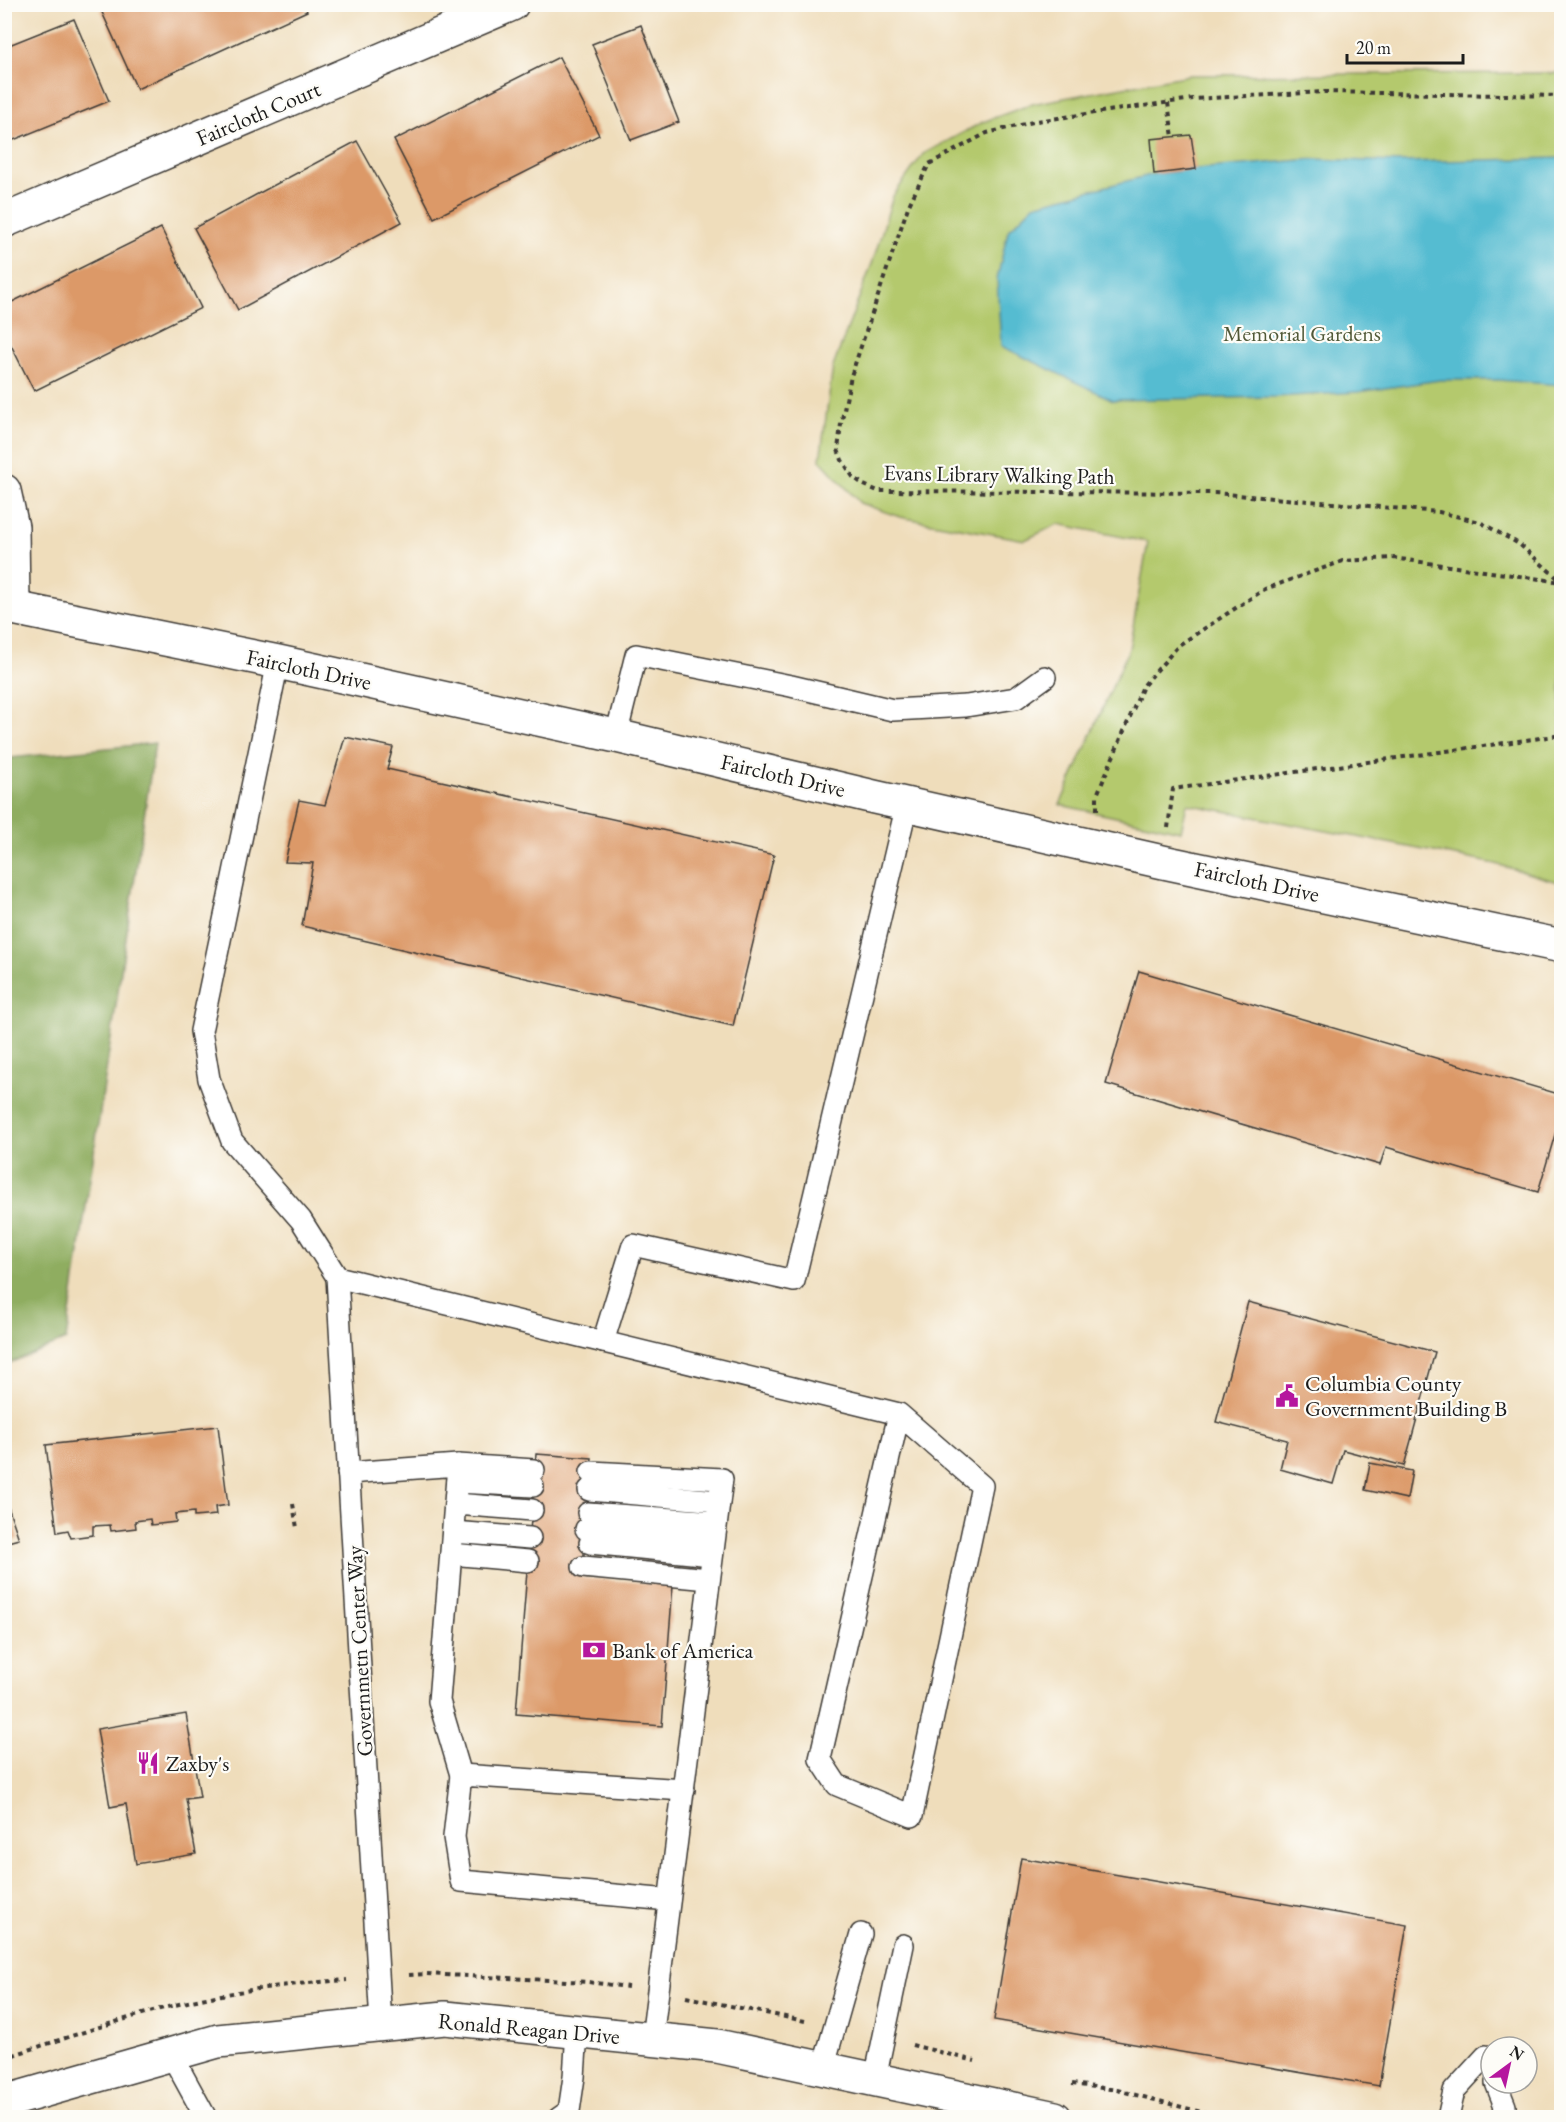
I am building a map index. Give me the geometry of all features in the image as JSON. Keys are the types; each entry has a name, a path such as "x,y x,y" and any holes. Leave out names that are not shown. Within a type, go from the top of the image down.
{"street":[{"name":"Faircloth Court","path":"4,221 512,4"},
{"path":"4,491 12,527 9,608"},
{"name":"Faircloth Drive","path":"9,608 279,662 616,736 1097,847 1562,946"},
{"name":"Ronald Reagan Drive","path":"4,2102 218,2041 445,2018 717,2046 1055,2118"}],"lane":[{"path":"616,736 636,655 791,686 893,710 966,706 1016,698 1045,677"},
{"path":"279,662 201,1031 210,1079 232,1141 301,1220 337,1277 899,1414 982,1486 912,1816 837,1785 820,1759 899,1414"},
{"path":"603,1342 633,1245 795,1281 907,804"},
{"name":"Governmetn Center Way","path":"337,1277 381,2024"},
{"path":"348,1473 458,1474 534,1478"},
{"path":"458,1474 439,1701 461,1775 454,1837 461,1881 669,1900"},
{"path":"652,2039 722,1479 590,1481 719,1501"},
{"path":"454,1519 531,1524 454,1519"},
{"path":"714,1539 586,1528 714,1539"},
{"path":"451,1554 528,1561"},
{"path":"584,1566 709,1579"},
{"path":"461,1775 684,1790"},
{"path":"823,2068 861,1934"},
{"path":"875,2079 903,1945"},
{"path":"559,2118 569,2111 577,2031"},
{"path":"171,2054 206,2118"},
{"path":"1448,2118 1454,2091 1479,2067"},
{"path":"1501,2095 1505,2106 1503,2118"}],"path":[{"name":"Evans Library Walking Path","path":"1562,96 1324,92 1193,99 1037,121 987,133 929,164 908,207 851,376 838,450 853,477 878,491 1214,493 1439,513 1480,522 1519,544 1562,582"},
{"path":"1168,103 1173,137"},
{"path":"1097,847 1097,795 1143,686 1179,645 1265,589 1344,561 1393,558 1562,582"},
{"path":"1167,838 1173,789 1562,735"},
{"path":"293,1504 297,1528"}],"green space":[{"name":"Memorial Gardens","path":"1561,73 1561,883 1496,864 1187,804 1181,831 1060,805 1129,649 1148,542 1058,524 1025,540 900,517 860,503 820,460 833,367 873,261 893,196 923,154 983,122 1032,104 1189,75"},
{"path":"155,743 66,1340 5,1365 5,765 11,758"}],"water":[{"path":"1561,158 1561,385 1498,380 1440,380 1358,392 1275,397 1113,400 1001,346 997,279 1008,231 1034,205 1154,174 1196,169 1313,159 1400,162"}],"building":[{"path":"113,4 304,4 307,11 137,89 101,10"},
{"path":"74,19 109,101 4,144 4,47"},
{"path":"641,25 679,122 631,140 592,44"},
{"path":"559,57 599,135 434,218 394,140"},
{"path":"1191,135 1196,169 1154,174 1151,139"},
{"path":"357,141 402,222 238,310 194,228"},
{"path":"161,228 201,308 34,391 4,331 4,306"},
{"path":"345,737 393,747 387,769 774,855 733,1026 302,926 313,863 285,862 299,800 325,805"},
{"path":"1139,971 1562,1095 1562,1111 1538,1192 1386,1147 1380,1165 1106,1084"},
{"path":"1248,1302 1435,1352 1404,1466 1343,1450 1333,1484 1280,1469 1287,1440 1216,1422"},
{"path":"218,1426 228,1505 215,1507 216,1515 194,1517 194,1512 175,1514 176,1522 151,1525 150,1519 135,1521 136,1528 111,1531 110,1525 93,1526 93,1535 71,1538 68,1530 57,1532 46,1445"},
{"name":"Bank of America","path":"536,1454 592,1458 582,1578 673,1585 662,1726 516,1714"},
{"path":"1370,1463 1412,1471 1407,1499 1365,1490"},
{"path":"4,1495 19,1539 4,1543"},
{"name":"Zaxby's","path":"186,1714 200,1797 186,1799 196,1854 136,1864 126,1804 110,1807 97,1729"},
{"path":"1021,1858 1407,1925 1379,2086 994,2020"}],"place":[{"name":"Columbia County Government Building B","path":"1287,1396"},
{"name":"Bank of America","path":"594,1650"},
{"name":"Zaxby's","path":"148,1763"}]}
